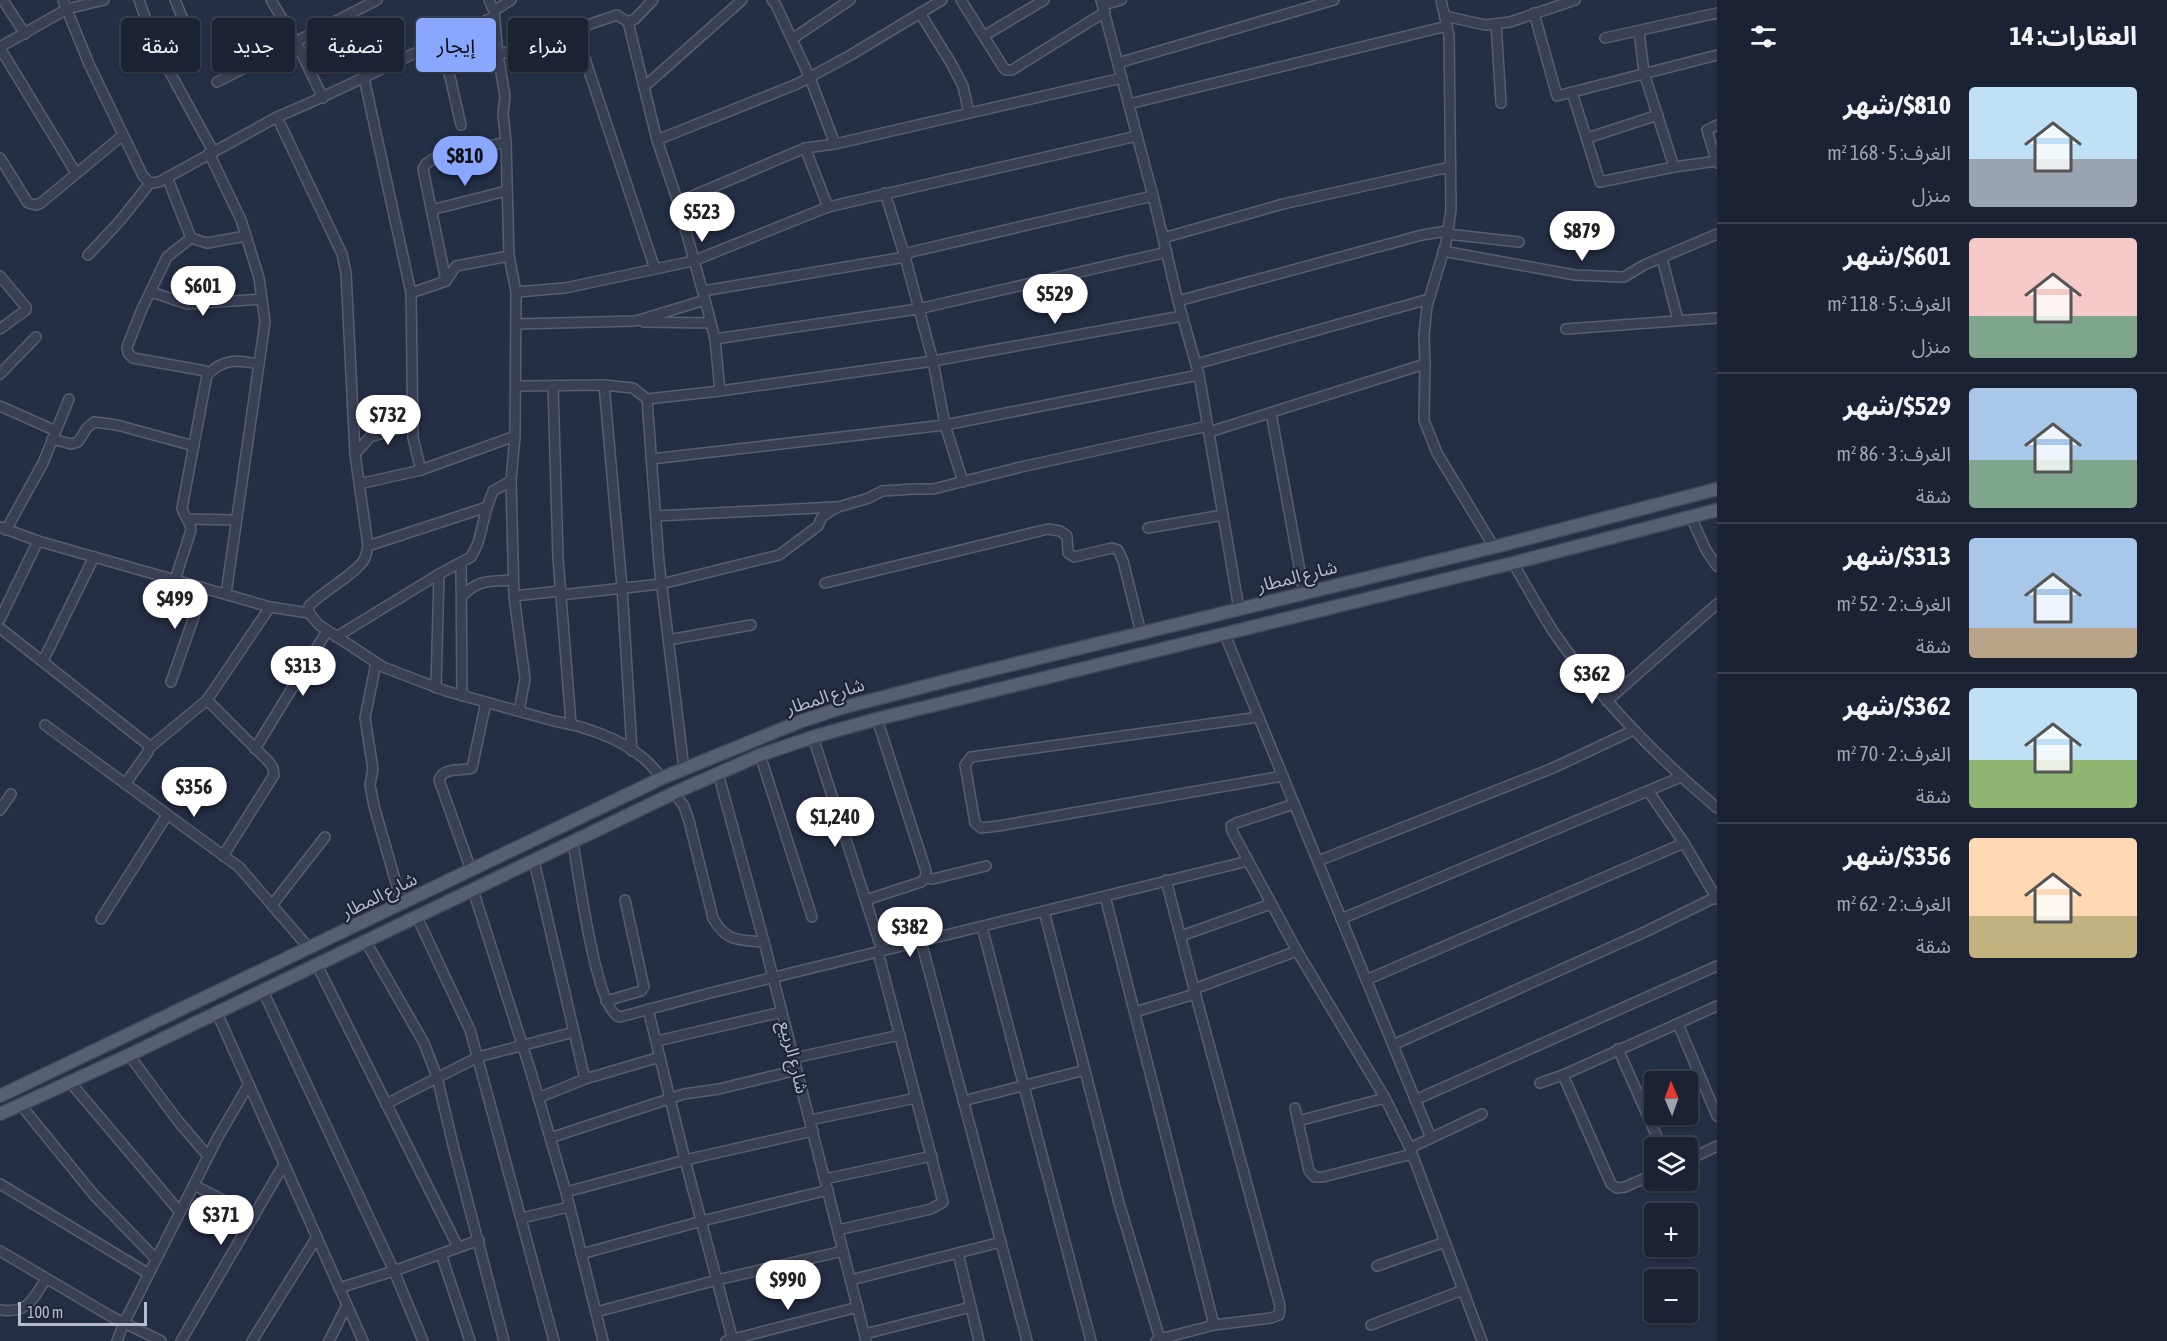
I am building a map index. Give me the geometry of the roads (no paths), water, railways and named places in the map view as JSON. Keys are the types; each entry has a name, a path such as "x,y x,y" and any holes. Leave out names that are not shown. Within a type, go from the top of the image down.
{"main road":[{"name":"شارع المطار","path":"0,1096 662,778 799,722 842,708 975,673 1494,547 1717,489"},
{"name":"شارع المطار","path":"0,1114 214,1015 718,773 760,755 813,737 946,701 1225,635 1717,510"},
{"path":"975,673 974,684 981,693"},
{"path":"942,682 948,691 946,701"},
{"path":"536,839 534,849 538,859"},
{"path":"508,853 516,861 516,870"},
{"path":"205,998 203,1008 214,1015"},
{"path":"171,1014 177,1016 181,1022 179,1031"}],"street":[{"path":"3,0 25,34"},
{"path":"76,173 0,47 25,34 65,5 104,0"},
{"path":"139,0 155,45 211,152 241,220 259,278 265,322 226,594"},
{"path":"175,0 182,18"},
{"path":"217,82 377,0"},
{"path":"489,0 494,14 505,96 503,114 506,142 508,256 516,292 517,386 512,481 513,580 525,679 519,711"},
{"path":"486,18 511,0"},
{"path":"628,22 635,19 653,0"},
{"path":"644,87 742,0"},
{"path":"772,0 810,78 835,144"},
{"path":"792,39 850,0"},
{"path":"657,140 810,78 942,0"},
{"path":"961,0 1006,70 1012,70 1103,6 1121,0"},
{"path":"984,36 1044,0"},
{"path":"1118,63 1334,0"},
{"path":"1441,0 1449,35 1451,210 1443,251 1429,299 1424,334 1424,420 1437,453 1494,547"},
{"path":"1445,16 1485,25 1496,24 1510,22 1575,0"},
{"path":"273,1 323,98"},
{"path":"65,5 89,64 143,176 150,183"},
{"path":"1103,6 1199,375 1239,609"},
{"path":"920,13 963,86 969,113"},
{"path":"1533,13 1557,96 1717,55"},
{"path":"1605,38 1717,13"},
{"path":"588,25 617,15 628,22 657,140 678,202 715,339 720,391"},
{"path":"1496,24 1501,103"},
{"path":"1129,104 1448,26"},
{"path":"1639,30 1644,73 1674,167"},
{"path":"88,255 119,222 150,183 159,182 277,117 323,98 416,52"},
{"path":"498,56 508,53"},
{"path":"588,69 655,269"},
{"path":"448,72 461,126"},
{"path":"364,78 411,293 413,438 422,470"},
{"path":"678,202 805,148 835,144 1122,78"},
{"path":"1572,92 1600,182 1674,167 1717,162 1707,130 1717,125"},
{"path":"1587,138 1658,115"},
{"path":"277,117 342,254 346,273 355,454 368,546 365,559 318,596 309,606 309,613 319,626 376,663 436,688 571,724 618,742 642,757 662,778"},
{"path":"0,158 28,203 36,205 41,204 123,135"},
{"path":"516,292 565,288 693,261 828,207 1137,135"},
{"path":"446,281 423,169 433,159 506,142"},
{"path":"805,148 828,207"},
{"path":"1163,238 1283,204 1450,167"},
{"path":"167,177 191,238"},
{"path":"431,210 506,190"},
{"path":"885,193 905,258 933,362 945,424 963,482"},
{"path":"636,321 704,295 905,258 911,252 1153,196"},
{"path":"1178,301 1422,235 1447,232 1519,242"},
{"path":"1443,251 1575,275 1624,277 1717,234"},
{"path":"191,238 207,243 246,236"},
{"path":"191,238 167,257 127,346 128,353 133,358 205,371 207,375"},
{"path":"715,339 918,309 1167,252"},
{"path":"411,293 446,281 456,266 508,256"},
{"path":"1662,258 1678,320"},
{"path":"0,276 26,307 26,310 0,329"},
{"path":"151,292 187,304 262,299"},
{"path":"1196,364 1429,299"},
{"path":"517,386 604,385 633,388 647,399 933,362 1182,316"},
{"path":"1566,329 1717,318"},
{"path":"516,324 636,321 711,323"},
{"path":"0,374 36,337"},
{"path":"175,580 192,530 182,508 207,375 217,365 238,360 259,364"},
{"path":"656,516 838,507 869,498 882,491 933,489 1209,429 1271,413 1425,364"},
{"path":"651,459 945,424 1199,375"},
{"path":"604,385 622,587 632,751"},
{"path":"553,386 560,593 571,724"},
{"path":"69,399 43,463 3,528 38,541 270,607 309,613"},
{"path":"647,399 661,584 684,769"},
{"path":"0,406 71,444 78,442 94,422 117,425 194,446"},
{"path":"1271,413 1304,593"},
{"path":"355,454 370,437 413,424"},
{"path":"359,484 422,470 515,436"},
{"path":"336,637 471,557 475,551 487,507 494,491 512,481"},
{"path":"368,546 487,507"},
{"path":"514,596 661,584 779,555 818,526 822,517 838,507"},
{"path":"1148,528 1223,516"},
{"path":"1691,517 1706,550 1717,566"},
{"path":"187,519 236,520"},
{"path":"825,583 1048,529 1060,531 1067,536 1068,553 1074,557 1112,548 1118,550 1123,561 1141,633"},
{"path":"0,619 38,541"},
{"path":"43,661 94,557"},
{"path":"461,562 462,696"},
{"path":"1513,563 1555,633 1607,701 1682,777 1717,808"},
{"path":"436,688 439,574"},
{"path":"462,596 474,585 482,582 513,580"},
{"path":"171,682 204,588"},
{"path":"1607,701 1717,604"},
{"path":"125,784 149,748 207,700 270,607"},
{"path":"668,640 751,625"},
{"path":"0,628 147,744 149,748"},
{"path":"255,749 327,631"},
{"path":"1225,635 1431,1137"},
{"path":"376,663 365,718 373,769 370,785 402,904"},
{"path":"207,700 269,762 274,775 223,856"},
{"path":"471,870 440,780 441,774 448,770 463,771 472,768 486,702"},
{"path":"1258,717 971,757 965,765 965,776 975,823 981,828 998,826 1283,777"},
{"path":"866,900 921,882 925,878 926,871 877,719"},
{"path":"45,725 239,867 309,948"},
{"path":"1318,861 1553,768 1634,730"},
{"path":"813,737 866,900 943,1202 939,1206 838,1230"},
{"path":"760,755 812,917"},
{"name":"شارع الربيع","path":"718,773 764,942 865,1338"},
{"path":"1341,919 1682,777"},
{"path":"1393,1045 1647,932 1717,898 1684,843 1649,792"},
{"path":"0,810 11,794"},
{"path":"674,794 684,806 689,821 713,918 719,930 730,938 764,942"},
{"path":"1294,804 1231,826 1232,831 1297,951 1385,1098 1411,1151 1481,1341"},
{"path":"101,919 167,815"},
{"path":"272,905 325,837"},
{"path":"573,843 597,974 606,1001 615,1016 620,1017 1248,861"},
{"path":"1366,980 1684,843"},
{"path":"538,859 585,1079"},
{"path":"925,878 933,879 986,866"},
{"path":"1044,912 1119,1203 1158,1340 1214,1325 1271,1318 1279,1315 1280,1306 1167,880"},
{"path":"473,890 566,1192 603,1341"},
{"path":"1105,896 1214,1325"},
{"path":"606,1001 641,991 644,987 625,900"},
{"path":"1180,936 1271,904"},
{"path":"417,917 470,1030 554,1341"},
{"path":"982,927 1091,1341"},
{"path":"366,942 424,1043 437,1077 504,1341"},
{"path":"921,942 1027,1341"},
{"path":"1134,1012 1195,992 1297,951"},
{"path":"317,965 458,1247"},
{"path":"1415,1100 1717,966"},
{"path":"263,991 394,1271 423,1341"},
{"path":"1540,1083 1563,1075 1717,1006"},
{"path":"648,1009 717,1280 730,1340 858,1307"},
{"path":"657,1041 782,1012"},
{"path":"214,1015 249,1084 363,1341"},
{"path":"1678,1024 1717,1116"},
{"path":"386,1104 478,1057 574,1032"},
{"path":"794,1058 900,1035"},
{"path":"1618,1049 1657,1137"},
{"path":"129,1055 178,1121 208,1156"},
{"path":"538,1098 585,1079 660,1057"},
{"path":"550,1138 684,1094 719,1089 797,1070"},
{"path":"963,1101 1085,1070"},
{"path":"1563,1075 1611,1185 1617,1188 1625,1187 1644,1178"},
{"path":"70,1082 180,1212"},
{"path":"117,1341 208,1156 249,1084"},
{"path":"810,1120 916,1098"},
{"path":"1298,1122 1385,1098"},
{"path":"20,1104 94,1195 156,1259"},
{"path":"1295,1108 1309,1171 1316,1177 1323,1178 1411,1151 1431,1137 1482,1114"},
{"path":"566,1192 685,1160 813,1131"},
{"path":"1698,1155 1717,1146"},
{"path":"825,1179 932,1156"},
{"path":"182,1341 284,1164"},
{"path":"0,1184 149,1274"},
{"path":"194,1185 254,1216"},
{"path":"581,1254 828,1190"},
{"path":"522,1218 569,1207"},
{"path":"252,1341 317,1238"},
{"path":"339,1288 479,1240"},
{"path":"851,1280 1001,1242"},
{"path":"1377,1266 1445,1242"},
{"path":"0,1251 124,1323 161,1341"},
{"path":"596,1312 717,1280 843,1251"},
{"path":"958,1252 979,1341"},
{"path":"441,1254 470,1341"},
{"path":"0,1310 20,1311 28,1306 46,1279"},
{"path":"1371,1325 1463,1290"},
{"path":"329,1341 347,1305"},
{"path":"865,1338 971,1307"}]}
